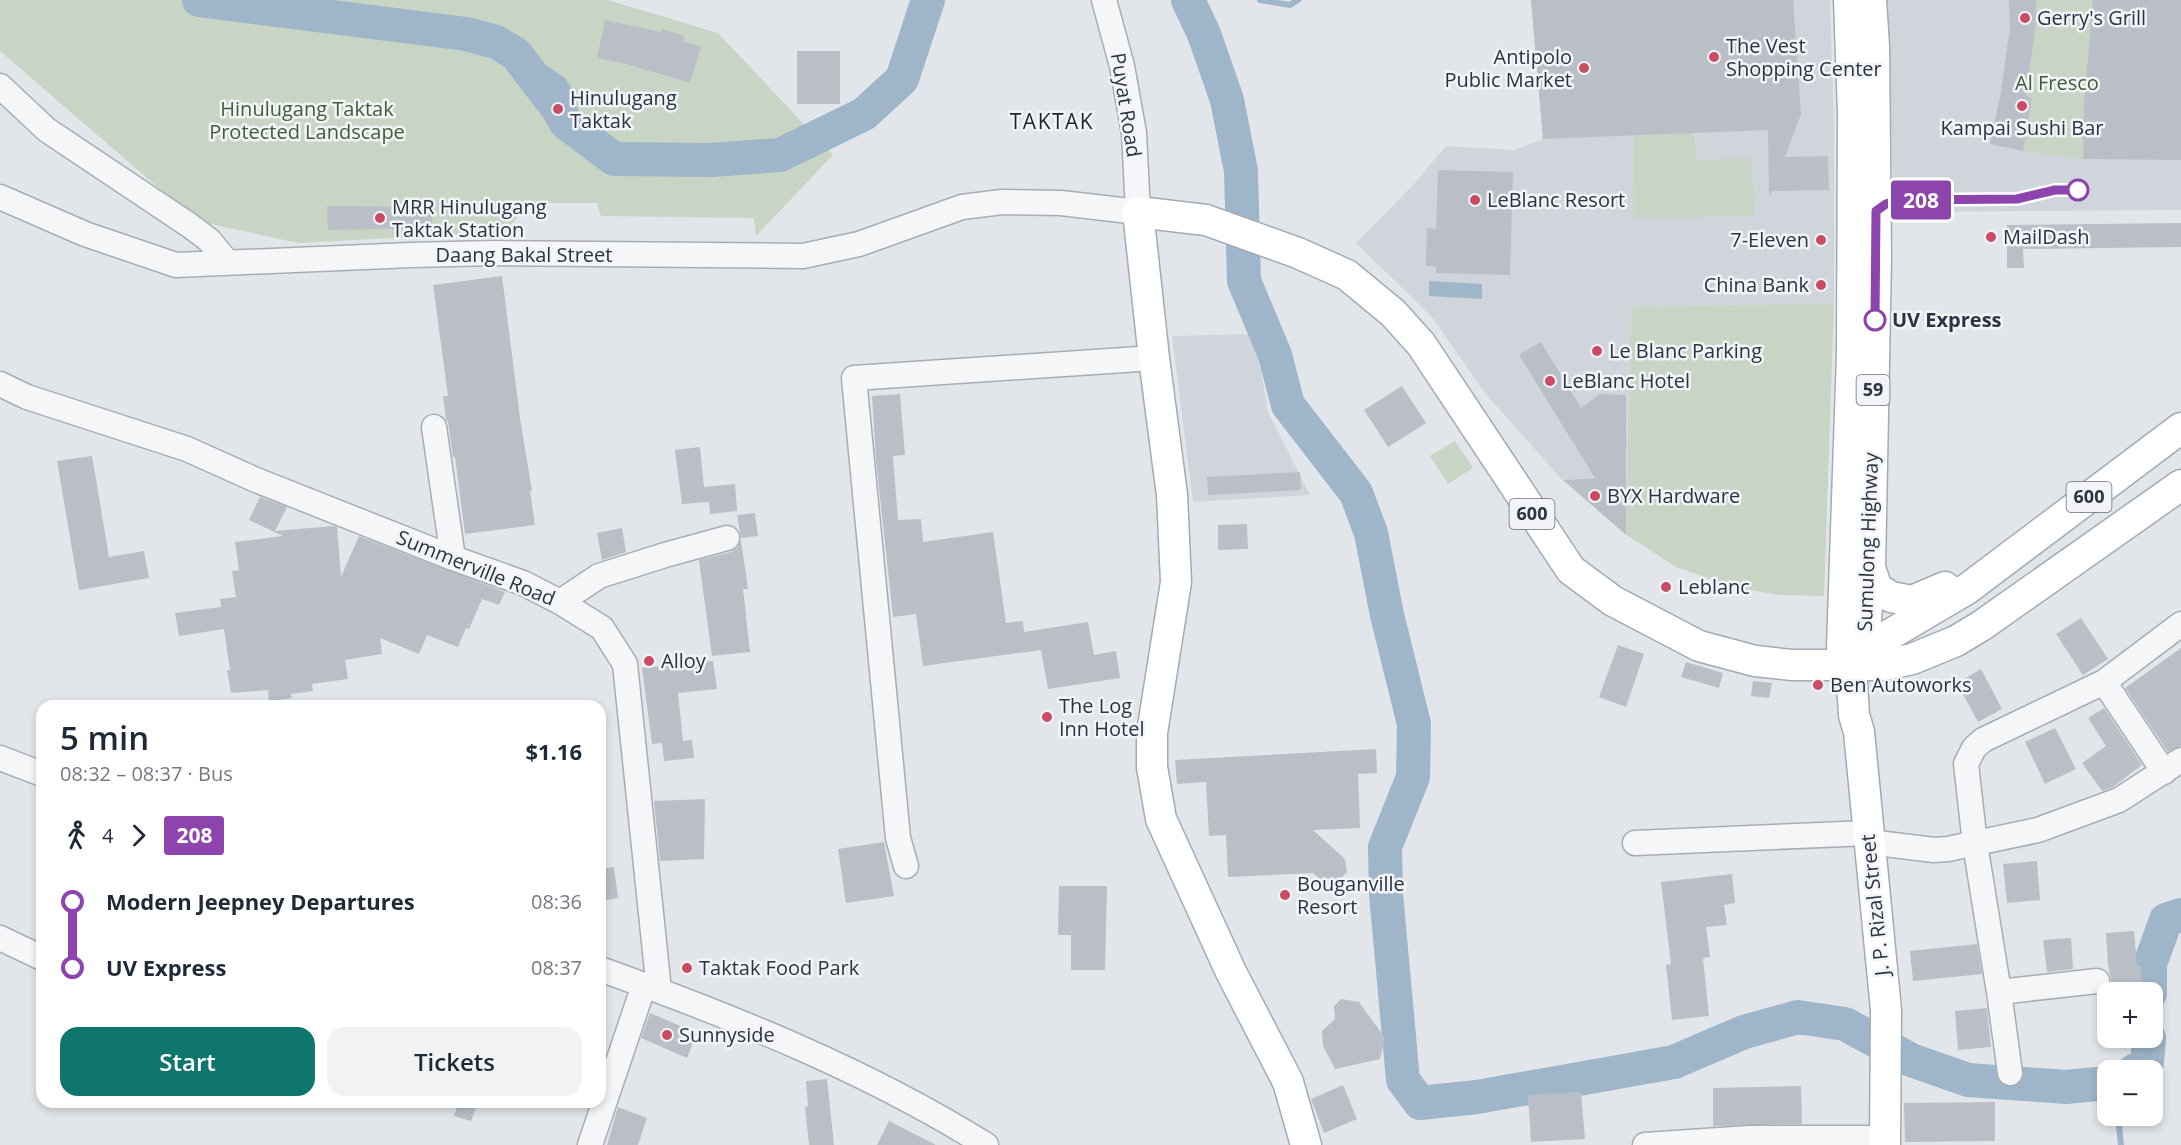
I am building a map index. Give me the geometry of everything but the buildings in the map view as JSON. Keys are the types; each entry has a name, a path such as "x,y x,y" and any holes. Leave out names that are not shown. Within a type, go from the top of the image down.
{"main road":[{"name":"Sumulong Highway","path":"1850,0 1853,114 1852,653"},
{"name":"Sumulong Highway","path":"1852,653 1870,568 1876,258 1874,46 1871,0"},
{"name":"600","path":"1138,212 1206,220 1298,253 1347,275 1393,313 1421,344 1571,570 1613,601 1657,624 1702,632 1756,647 1852,653 1885,665 1903,661 1956,641 1981,626 2181,485"},
{"path":"1138,212 1172,495 1176,582 1152,733 1152,767 1161,819 1231,972 1288,1082 1306,1145"},
{"name":"600","path":"1852,653 1889,635 1967,589 2177,434"},
{"path":"1870,568 1877,588 1891,597 1912,601 1964,580 2010,556"},
{"path":"1858,732 1861,697 1864,690 1874,683 1915,668 1956,641"},
{"name":"J. P. Rizal Street","path":"1852,653 1854,716 1858,732 1886,1010 1885,1142"}],"street":[{"name":"Puyat Road","path":"1104,0 1122,66 1134,133 1138,212"},
{"path":"0,86 47,130 209,240 228,263"},
{"name":"600","path":"0,197 85,234 176,265 228,263"},
{"name":"Daang Bakal Street","path":"228,263 411,255 803,256 860,244 962,207 1002,202 1061,203 1138,212"},
{"path":"906,866 898,838 854,378 1154,358"},
{"name":"Summerville Road","path":"0,384 27,397 187,449 256,480 453,558 523,583 560,602 602,628 625,664 651,988"},
{"path":"434,427 453,558"},
{"path":"560,602 599,576 728,538"},
{"path":"2010,1074 1975,844 1966,764 1974,748 1983,740 2104,682 2181,624"},
{"path":"1635,843 1869,838 1934,850 1975,844 2038,830 2120,800 2173,766 2104,682"},
{"path":"0,758 36,772"},
{"path":"0,938 36,955"},
{"path":"606,971 786,1042 866,1077 949,1121 986,1145"},
{"path":"1999,992 2097,981"},
{"path":"606,1104 651,988"},
{"path":"590,1145 604,1108"},
{"path":"1645,1145 1750,1138 1885,1142"}],"shaded area":[{"path":"1531,0 1830,0 1834,127 1834,303 1631,307 1626,475 1562,480 1485,393 1431,316 1356,243 1415,183 1446,146 1514,150 1543,139","holes":["1695,134 1696,160 1634,136"]},
{"path":"1887,0 2181,0 2181,210 1894,212"},
{"path":"1255,334 1268,412 1310,495 1193,502 1172,336"}],"green space":[{"name":"Hinulugang Taktak Protected Landscape","path":"0,0 608,0 718,33 833,155 756,236 754,218 601,216 597,203 527,203 507,232 298,243 197,221 0,51"},
{"name":"Al Fresco","path":"2036,0 2093,0 2084,102 2083,159 2023,151 2032,99 2026,95 2036,23"},
{"path":"1694,132 1697,160 1752,158 1754,216 1633,218 1634,136"},
{"path":"1834,303 1824,596 1779,595 1736,588 1676,567 1625,534 1631,307"},
{"path":"1455,441 1473,468 1448,484 1430,456"}],"water":[{"path":"466,34 501,34 565,78 577,98 566,123 552,130 541,108 530,97 523,76 513,63 492,47"},
{"path":"1429,281 1482,284 1482,299 1429,296"}],"waterway":[{"path":"199,0 466,34 496,42 516,54 566,123 614,159 711,160 780,155 864,114 902,79 928,0"},
{"path":"1188,0 1204,34 1227,100 1241,171 1244,281 1275,355 1288,405 1356,493 1371,533 1387,615 1414,724 1413,777 1385,847 1386,894 1403,1080 1420,1103 1477,1097 1674,1062 1744,1032 1798,1017 1845,1024 1911,1060 1968,1080 2066,1087 2097,1084"},
{"path":"1260,0 1290,5 1298,0"},
{"path":"2150,982 2150,964 2166,920 2181,915"},
{"path":"2147,1060 2148,1048"},
{"path":"2119,1126 2121,1145"}],"bus line":[{"name":"208","path":"1875,320 1876,211 1886,204 1898,200 2017,199 2055,190 2078,190"}],"place":[{"name":"Gerry's Grill","path":"2025,18"},
{"name":"The Vest Shopping Center","path":"1714,57"},
{"name":"Antipolo Public Market","path":"1584,68"},
{"name":"Kampai Sushi Bar","path":"2022,106"},
{"name":"Hinulugang Taktak","path":"558,109"},
{"name":"LeBlanc Resort","path":"1475,200"},
{"name":"MRR Hinulugang Taktak Station","path":"380,218"},
{"name":"MailDash","path":"1991,237"},
{"name":"7-Eleven","path":"1821,240"},
{"name":"China Bank","path":"1821,285"},
{"name":"UV Express","path":"1875,320"},
{"name":"Le Blanc Parking","path":"1597,351"},
{"name":"LeBlanc Hotel","path":"1550,381"},
{"name":"BYX Hardware","path":"1595,496"},
{"name":"Leblanc","path":"1666,587"},
{"name":"Alloy","path":"649,661"},
{"name":"Ben Autoworks","path":"1818,685"},
{"name":"The Log Inn Hotel","path":"1047,717"},
{"name":"Bouganville Resort","path":"1285,895"},
{"name":"Taktak Food Park","path":"687,968"},
{"name":"Sunnyside","path":"667,1035"}],"district":[{"name":"TAKTAK","path":"1052,122"}]}
